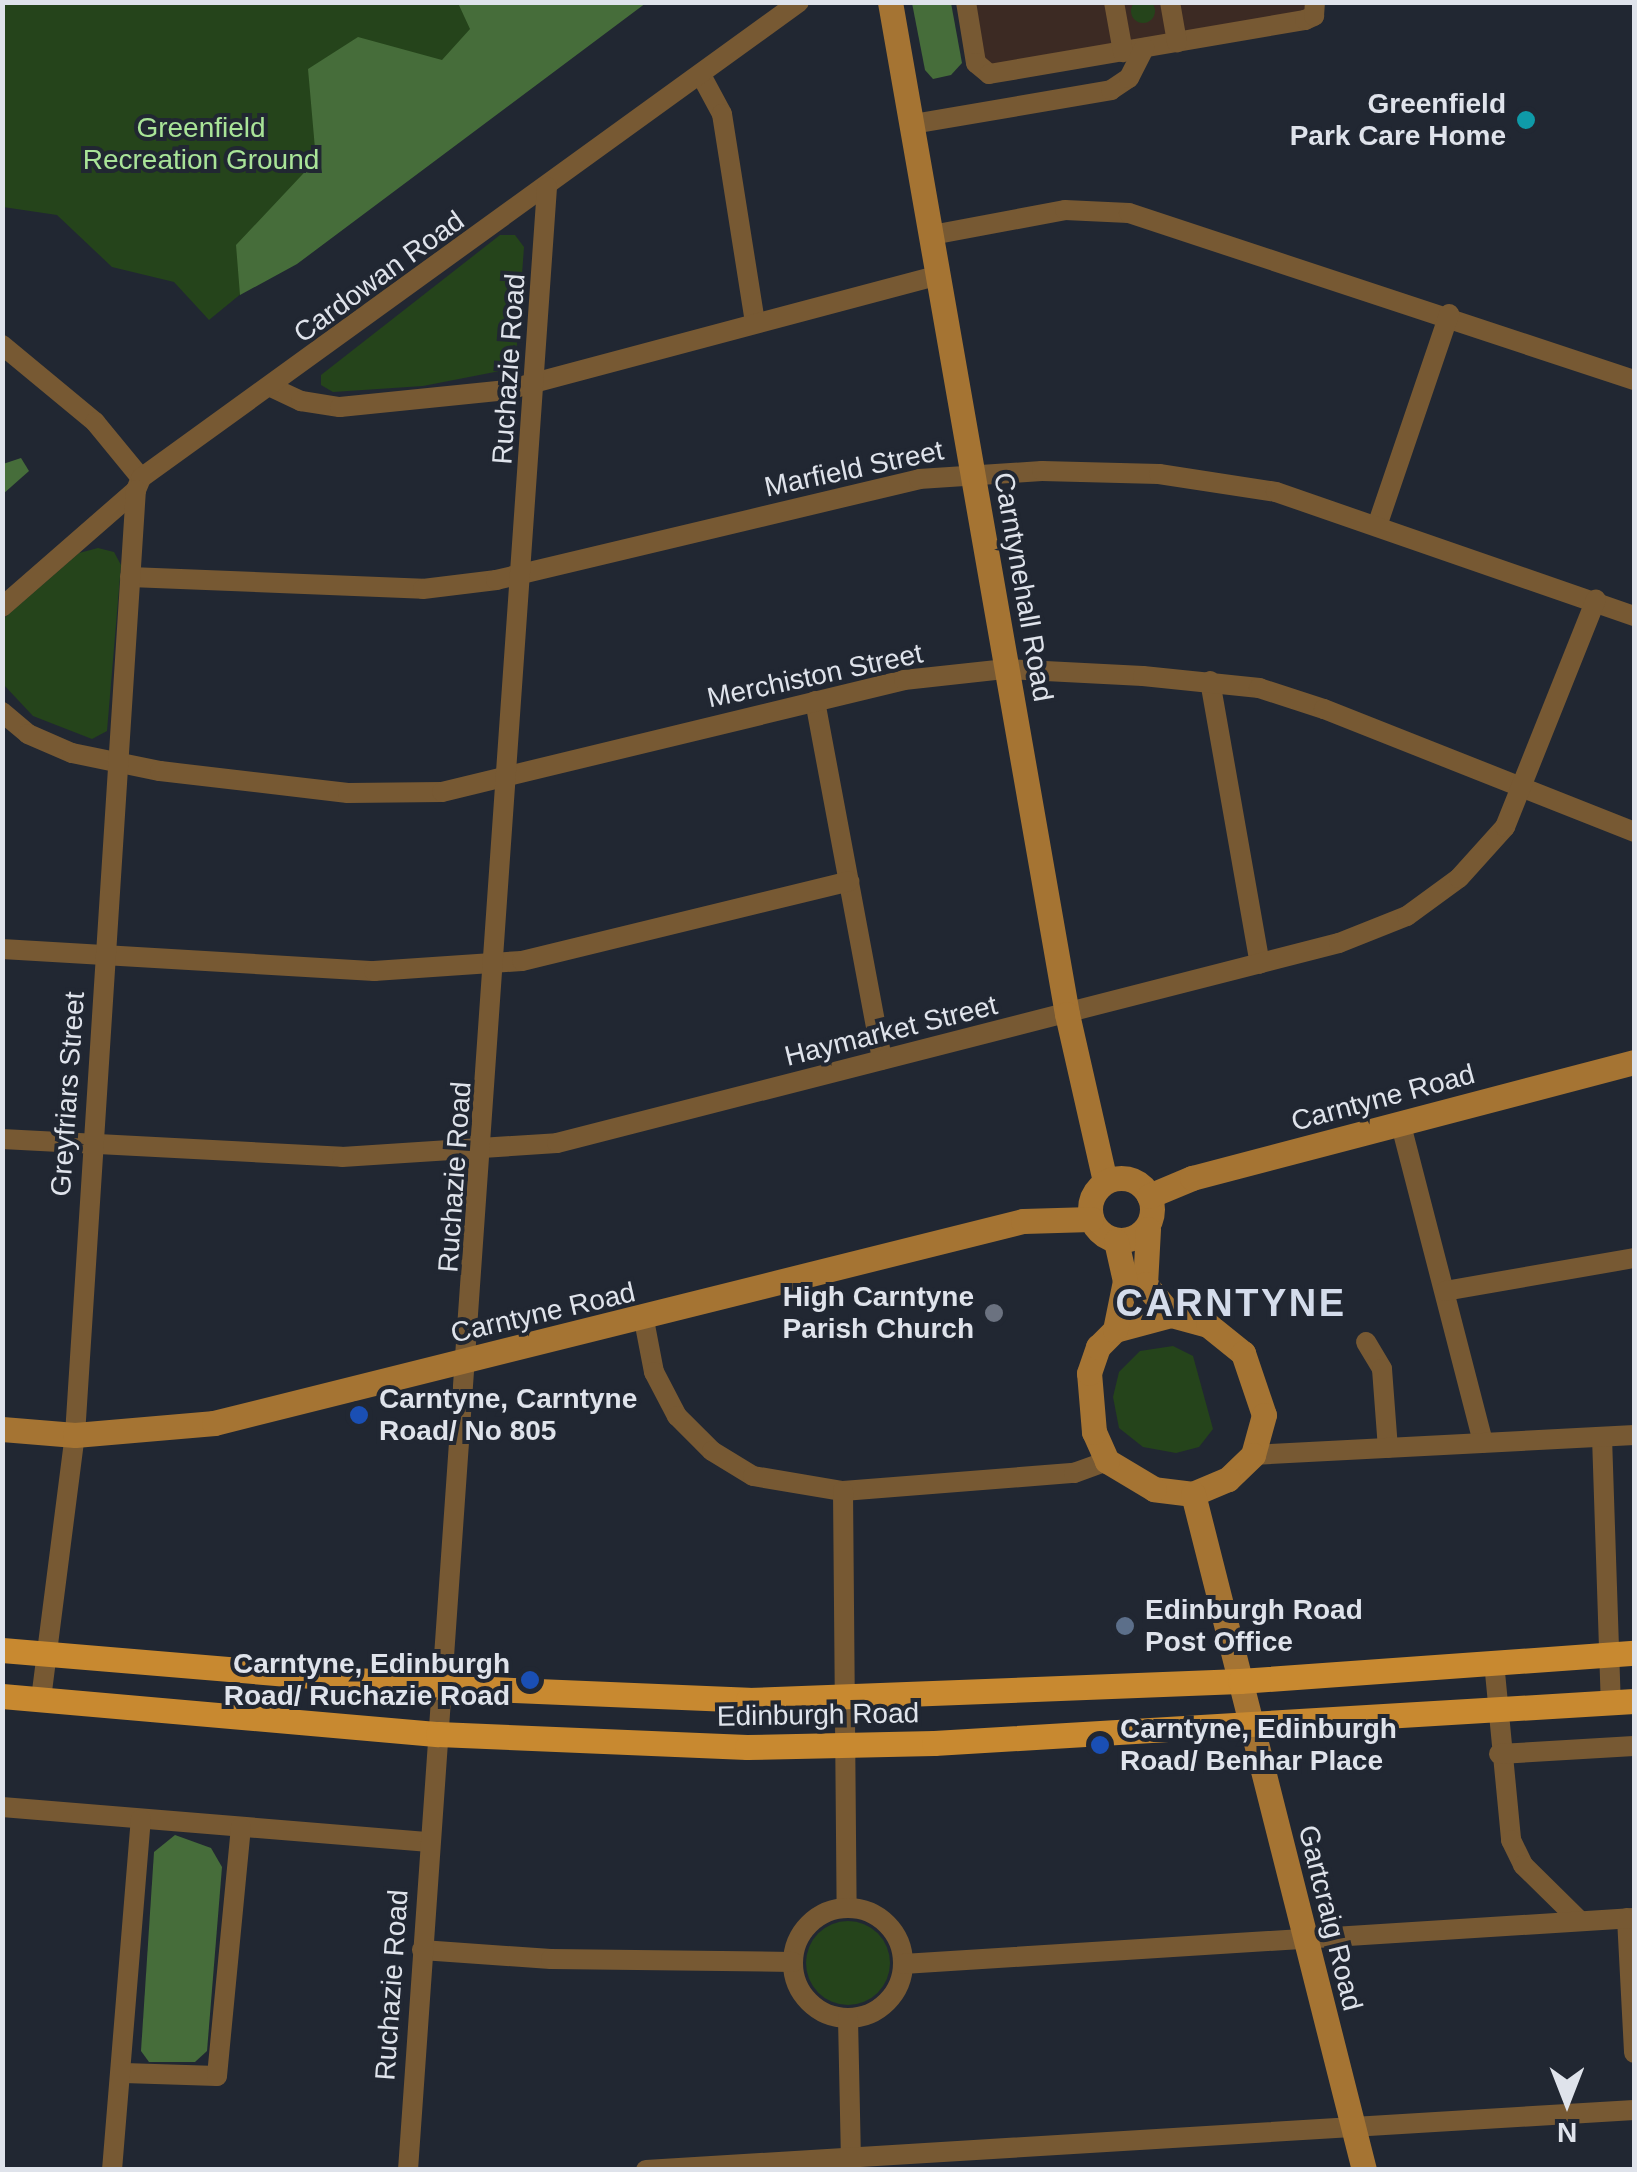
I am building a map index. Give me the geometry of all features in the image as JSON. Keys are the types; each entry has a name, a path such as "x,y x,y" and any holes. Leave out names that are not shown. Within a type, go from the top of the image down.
{"main road":[{"name":"Edinburgh Road","path":"2,1650 441,1688 842,1698 1240,1681 1621,1654"},
{"name":"Edinburgh Road","path":"2,1696 438,1734 844,1746 1250,1726 1623,1701"}],"street":[{"name":"Cardowan Road","path":"2,607 139,484 799,2"},
{"name":"Carntynehall Road","path":"890,2 1067,1014 1105,1181"},
{"path":"966,2 982,71 1176,42 1314,9"},
{"path":"912,124 1111,90 1129,78 1133,50 1114,2"},
{"path":"1170,2 1176,42"},
{"path":"701,75 722,114 756,323"},
{"name":"Ruchazie Road","path":"408,2170 441,1688 470,1362 548,188"},
{"path":"932,235 1065,210 1130,213 1449,314 1634,380"},
{"path":"274,388 301,401 340,406 438,401 537,382 940,275"},
{"path":"1378,526 1449,314"},
{"path":"2,345 95,422 139,484"},
{"name":"Marfield Street","path":"130,577 423,588 523,575 918,479 973,472 1160,474 1276,492 1596,599 1634,616"},
{"name":"Greyfriars Street","path":"42,1700 75,1435 139,484"},
{"name":"Haymarket Street","path":"2,1139 342,1156 556,1144 1260,964 1407,916 1471,865 1505,826 1596,599"},
{"name":"Merchiston Street","path":"2,712 28,734 118,763 348,793 442,792 509,780 904,680 1006,669 1210,681 1324,709 1634,832"},
{"path":"1210,681 1260,964"},
{"path":"815,701 882,1060"},
{"path":"2,949 374,970 498,963 848,881"},
{"name":"Carntyne Road","path":"1149,1196 1634,1062"},
{"path":"1401,1125 1482,1443"},
{"path":"1114,1330 1171,1314 1208,1325 1243,1353 1264,1415 1254,1456 1228,1479 1193,1494 1154,1489 1107,1462 1094,1432 1089,1373 1098,1347 1114,1330 1126,1281 1116,1240 1091,1220 1094,1193 1105,1181 1126,1179 1149,1196 1145,1284 1171,1314"},
{"name":"Carntyne Road","path":"2,1429 75,1435 214,1423 644,1320 1022,1221 1091,1220"},
{"path":"1116,1240 1148,1228"},
{"path":"1445,1291 1634,1258"},
{"path":"644,1320 654,1372 678,1416 712,1451 753,1476 843,1491 1074,1474 1107,1462"},
{"path":"1366,1342 1382,1369 1388,1448"},
{"path":"1254,1456 1634,1435"},
{"path":"1602,1437 1623,1701"},
{"path":"843,1491 847,1908"},
{"path":"1193,1494 1240,1681"},
{"path":"1494,1662 1499,1754 1511,1840 1522,1866 1580,1921"},
{"name":"Gartcraig Road","path":"1240,1681 1364,2170"},
{"path":"1499,1754 1634,1746"},
{"path":"2,1807 430,1842"},
{"path":"112,2170 124,2073 141,1819"},
{"path":"124,2073 217,2076 241,1827"},
{"path":"847,1908 880,1918 900,1946 903,1964 892,1996 880,2008 848,2018 831,2016 803,1995 793,1962 816,1919 847,1908"},
{"path":"903,1964 1631,1918 1634,2053"},
{"path":"422,1950 551,1960 793,1962"},
{"path":"848,2018 851,2156"},
{"path":"646,2170 1634,2110"}],"shaded area":[{"path":"1315,2 1315,12 989,73 966,3"}],"green space":[{"path":"1143,-1 1155,11 1143,23 1131,11"},
{"name":"Greenfield Recreation Ground","path":"2,3 596,3 209,320 174,282 112,267 57,215 3,207"},
{"path":"458,3 646,3 297,264 240,295 236,245 316,160 308,69 358,37 442,60 470,29"},
{"path":"912,3 951,3 962,63 951,75 933,79 925,70"},
{"path":"500,235 515,235 524,247 516,357 505,370 423,386 333,392 321,385 321,375"},
{"path":"21,458 29,471 3,494 3,464"},
{"path":"98,548 114,552 121,565 107,731 92,739 33,716 3,684 2,620 79,553"},
{"path":"1173,1346 1193,1356 1213,1429 1199,1447 1176,1453 1143,1447 1119,1428 1113,1397 1119,1372 1140,1351"},
{"path":"175,1835 211,1848 222,1867 207,2051 195,2062 149,2062 141,2051 154,1852"},
{"path":"848,1921 864,1924 878,1933 887,1947 887,1979 878,1993 864,2002 848,2005 832,2002 818,1993 809,1979 806,1963 809,1947 818,1933 832,1924"}],"place":[{"name":"Greenfield Park Care Home","path":"1526,120"},
{"name":"High Carntyne Parish Church","path":"994,1313"},
{"name":"Carntyne, Carntyne Road/ No 805","path":"359,1415"},
{"name":"Edinburgh Road Post Office","path":"1125,1626"},
{"name":"Carntyne, Edinburgh Road/ Ruchazie Road","path":"530,1680"},
{"name":"Carntyne, Edinburgh Road/ Benhar Place","path":"1100,1745"}],"district":[{"name":"CARNTYNE","path":"1231,1304"}]}
